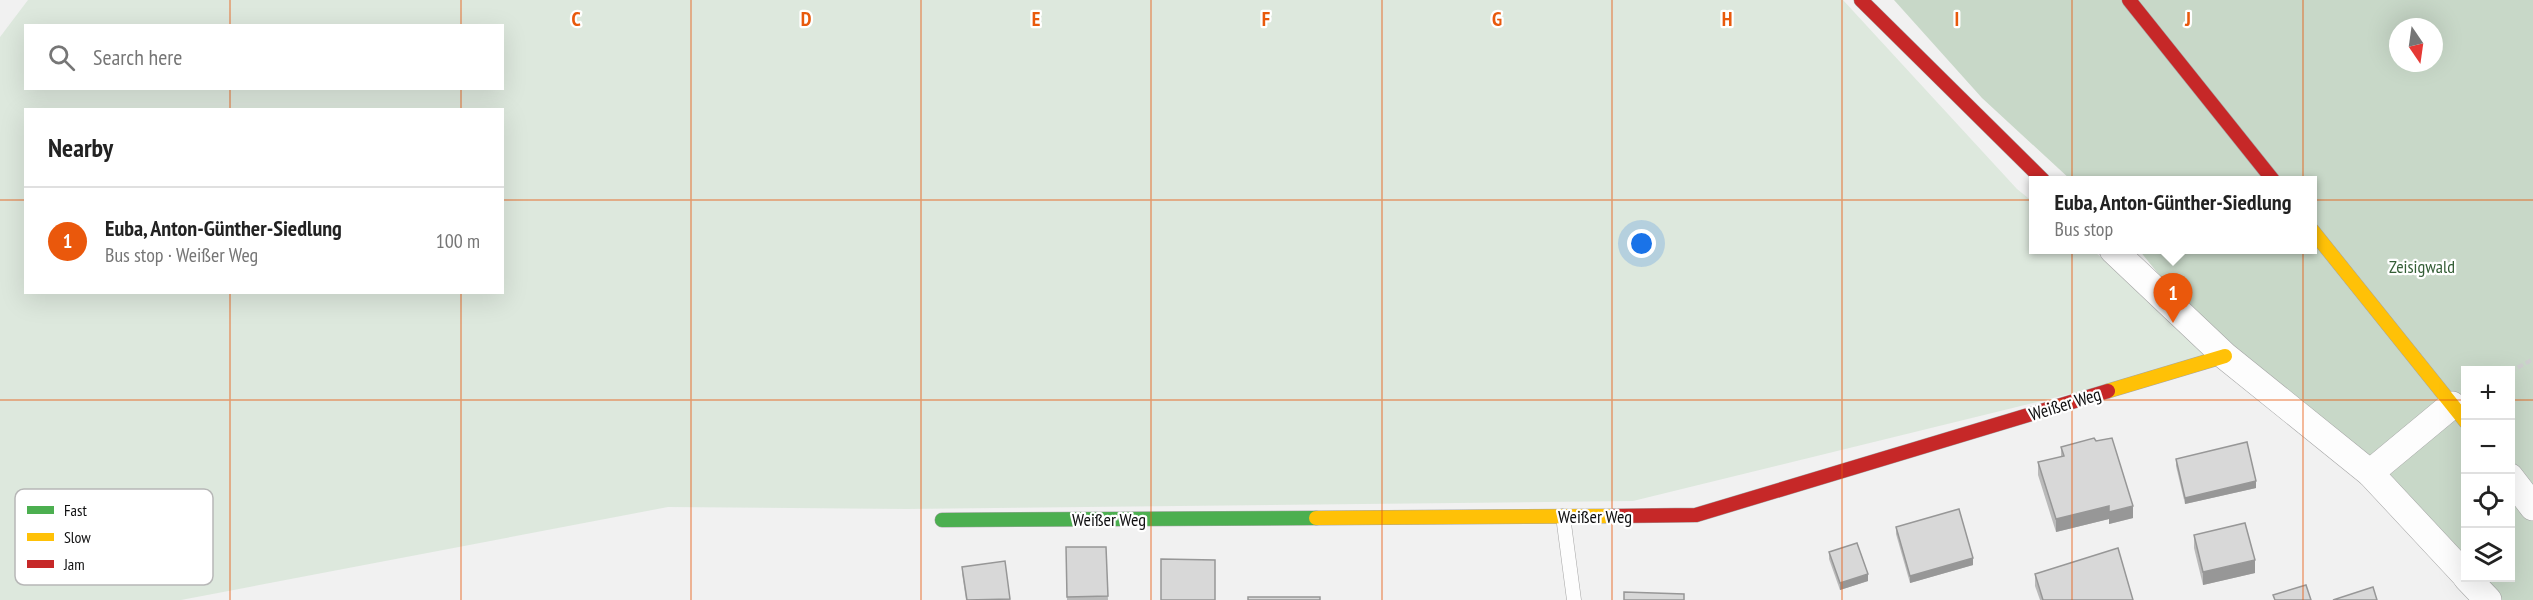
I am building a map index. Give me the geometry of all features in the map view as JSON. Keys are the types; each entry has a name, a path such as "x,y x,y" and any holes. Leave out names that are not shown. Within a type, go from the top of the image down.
{"street":[{"path":"1861,0 2039,176"},
{"path":"2129,0 2270,176"},
{"path":"2317,235 2459,413 2370,473"},
{"path":"2118,254 2225,356 2370,473 2461,572"},
{"name":"Weißer Weg","path":"942,520 1696,515 2225,356"},
{"path":"2515,482 2533,507"},
{"path":"2471,582 2488,600"}],"lane":[{"path":"1563,516 1574,600"}],"path":[{"path":"2515,370 2533,359"}],"shaded area":[{"path":"28,0 1843,0 2017,189 2029,199 2029,254 2097,254 2225,356 1633,501 907,509 668,507 181,600 0,600 0,37"}],"green space":[{"name":"Zeisigwald","path":"1894,0 2533,0 2533,600 2488,600 2471,582 2515,582 2515,366 2461,366 2461,572 2225,356 2142,254 2317,254 2317,176 2067,176 1982,98"}],"building":[{"path":"2094,438 2096,441 2112,438 2133,506 2109,512 2109,506 2056,519 2038,462 2064,456 2061,447"},
{"path":"2247,442 2256,481 2185,498 2176,459"},
{"path":"1959,509 1973,558 1910,576 1896,527"},
{"path":"2245,523 2255,560 2203,572 2194,535"},
{"path":"1857,543 1868,574 1840,583 1829,552"},
{"path":"1066,547 1106,547 1108,596 1067,597"},
{"path":"2118,548 2133,600 2043,600 2035,574"},
{"path":"1161,559 1215,560 1215,600 1161,600"},
{"path":"1005,561 1010,599 967,600 962,567"},
{"path":"2306,585 2311,600 2275,600 2273,595"},
{"path":"2373,587 2377,600 2333,600"},
{"path":"1624,592 1684,594 1684,600 1624,600"},
{"path":"1248,597 1320,597 1320,600 1248,600"}],"traffic: fast":[{"path":"942,520 1316,518"}],"traffic: slow":[{"path":"2317,236 2464,420"},
{"path":"2108,391 2225,356"},
{"path":"1316,518 1613,516"}],"traffic: jam":[{"path":"1861,0 2039,176"},
{"path":"2129,0 2270,176"},
{"path":"1613,516 1696,515 2108,391"}],"place":[{"name":"Euba, Anton-Günther-Siedlung","path":"2173,323"}]}
